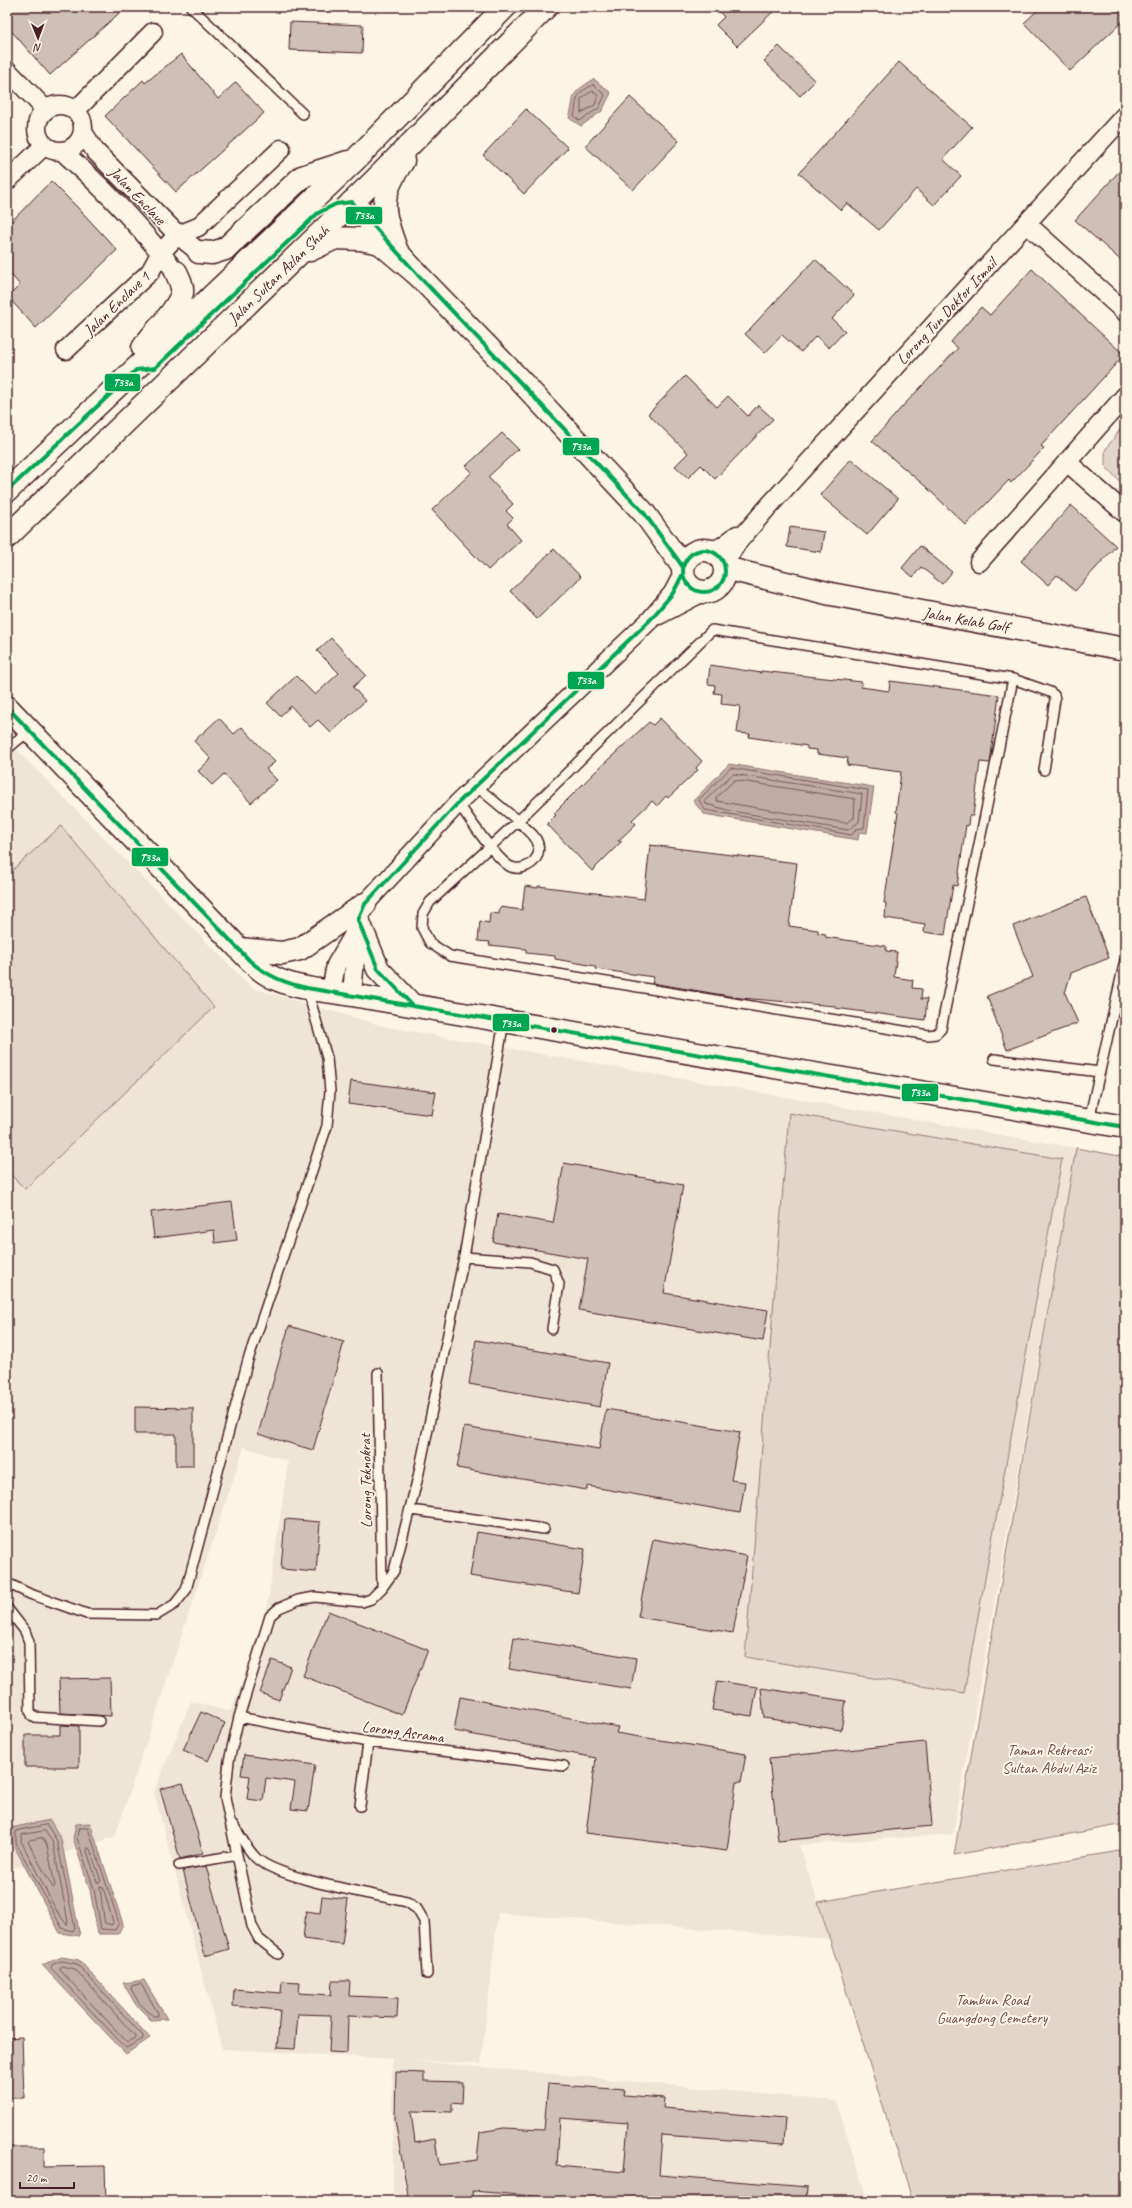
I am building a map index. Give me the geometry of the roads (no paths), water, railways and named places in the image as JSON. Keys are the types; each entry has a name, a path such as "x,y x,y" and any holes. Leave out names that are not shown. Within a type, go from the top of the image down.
{"street":[{"name":"Jalan Sultan Azlan Shah","path":"7,491 136,370 354,161 505,7"},
{"name":"Jalan Sultan Azlan Shah","path":"7,537 352,202 546,7"},
{"path":"7,181 45,145 37,131 41,116 46,110 61,105 76,111 153,32"},
{"path":"7,70 46,110"},
{"name":"Jalan Enclave","path":"76,111 80,117 83,132 95,151 178,235 199,252"},
{"name":"Lorong Tun Doktor Ismail","path":"359,920 458,803 650,620 706,569 732,540 767,508 940,316 1027,224 1125,115"},
{"path":"62,151 76,145 83,132"},
{"path":"396,249 385,209 388,190 395,172 423,132"},
{"name":"Jalan Enclave","path":"45,145 62,151 80,166 161,252 176,272"},
{"path":"178,235 198,227 281,149"},
{"path":"199,252 212,253 225,249 302,177 354,161"},
{"path":"136,370 155,368 318,213 336,204 352,202 644,513 706,569"},
{"path":"1027,224 1125,312"},
{"name":"Jalan Enclave 1","path":"66,350 150,272 161,252 178,235"},
{"path":"286,266 312,249 335,238 360,239 380,243 418,274"},
{"path":"118,386 145,345 177,304 182,293 181,282 176,272"},
{"path":"979,562 1125,396"},
{"path":"1067,462 1125,513"},
{"name":"Lorong Tun Doktor Ismail","path":"650,620 672,593 706,569"},
{"name":"Jalan Kelab Golf","path":"706,569 1125,649"},
{"path":"7,707 264,973 282,981 306,987 1125,1127"},
{"path":"240,948 282,953 300,949 359,920"},
{"path":"341,993 355,959 359,920"},
{"path":"359,920 378,969 412,1005"}],"lane":[{"path":"191,7 303,114"},
{"path":"1013,679 941,1029 936,1034 928,1035 450,956 430,942 422,928 424,914 430,902 518,821 712,630 1013,679 1050,692 1055,699 1044,770"},
{"path":"7,749 30,730"},
{"path":"458,803 490,846 510,866 520,868 530,866 535,860 539,850 534,836 476,786"},
{"path":"1089,1120 1125,960"},
{"path":"7,1583 30,1594 87,1614 157,1615 175,1604 186,1590 248,1360 327,1126 330,1091 327,1058 306,987"},
{"path":"278,1954 259,1939 252,1926 225,1798 229,1761 239,1717 270,1616 280,1608 298,1600 315,1597 362,1602 371,1599 382,1588 394,1571 411,1510 464,1257 504,1021"},
{"path":"994,1059 1100,1072"},
{"path":"464,1257 530,1262 553,1269 560,1284 552,1329"},
{"name":"Lorong Teknokrat","path":"378,1373 382,1588"},
{"path":"411,1510 544,1529"},
{"path":"7,1608 25,1631 29,1642 30,1711 33,1717 99,1721"},
{"name":"Lorong Asrama","path":"239,1717 368,1742 564,1766"},
{"path":"360,1806 368,1742"},
{"path":"230,1821 255,1857 263,1864 285,1873 407,1902 417,1909 424,1920 427,1974"},
{"path":"179,1865 237,1855"}],"water":[{"path":"594,79 611,93 602,111 581,126 569,118 574,95"},
{"path":"729,764 874,787 867,833 859,832 858,840 704,814 693,801"},
{"path":"50,1820 61,1839 80,1936 60,1933 13,1844 10,1828"},
{"path":"90,1823 123,1924 118,1934 98,1934 90,1890 73,1838 76,1824"},
{"path":"62,1957 79,1960 150,2038 126,2054 42,1965"},
{"path":"144,1980 167,2019 151,2020 136,2005 123,1983"}],"park label":[{"name":"Taman Rekreasi Sultan Abdul Aziz","path":"1049,1758"},
{"name":"Tambun Road Guangdong Cemetery","path":"992,2008"}]}
